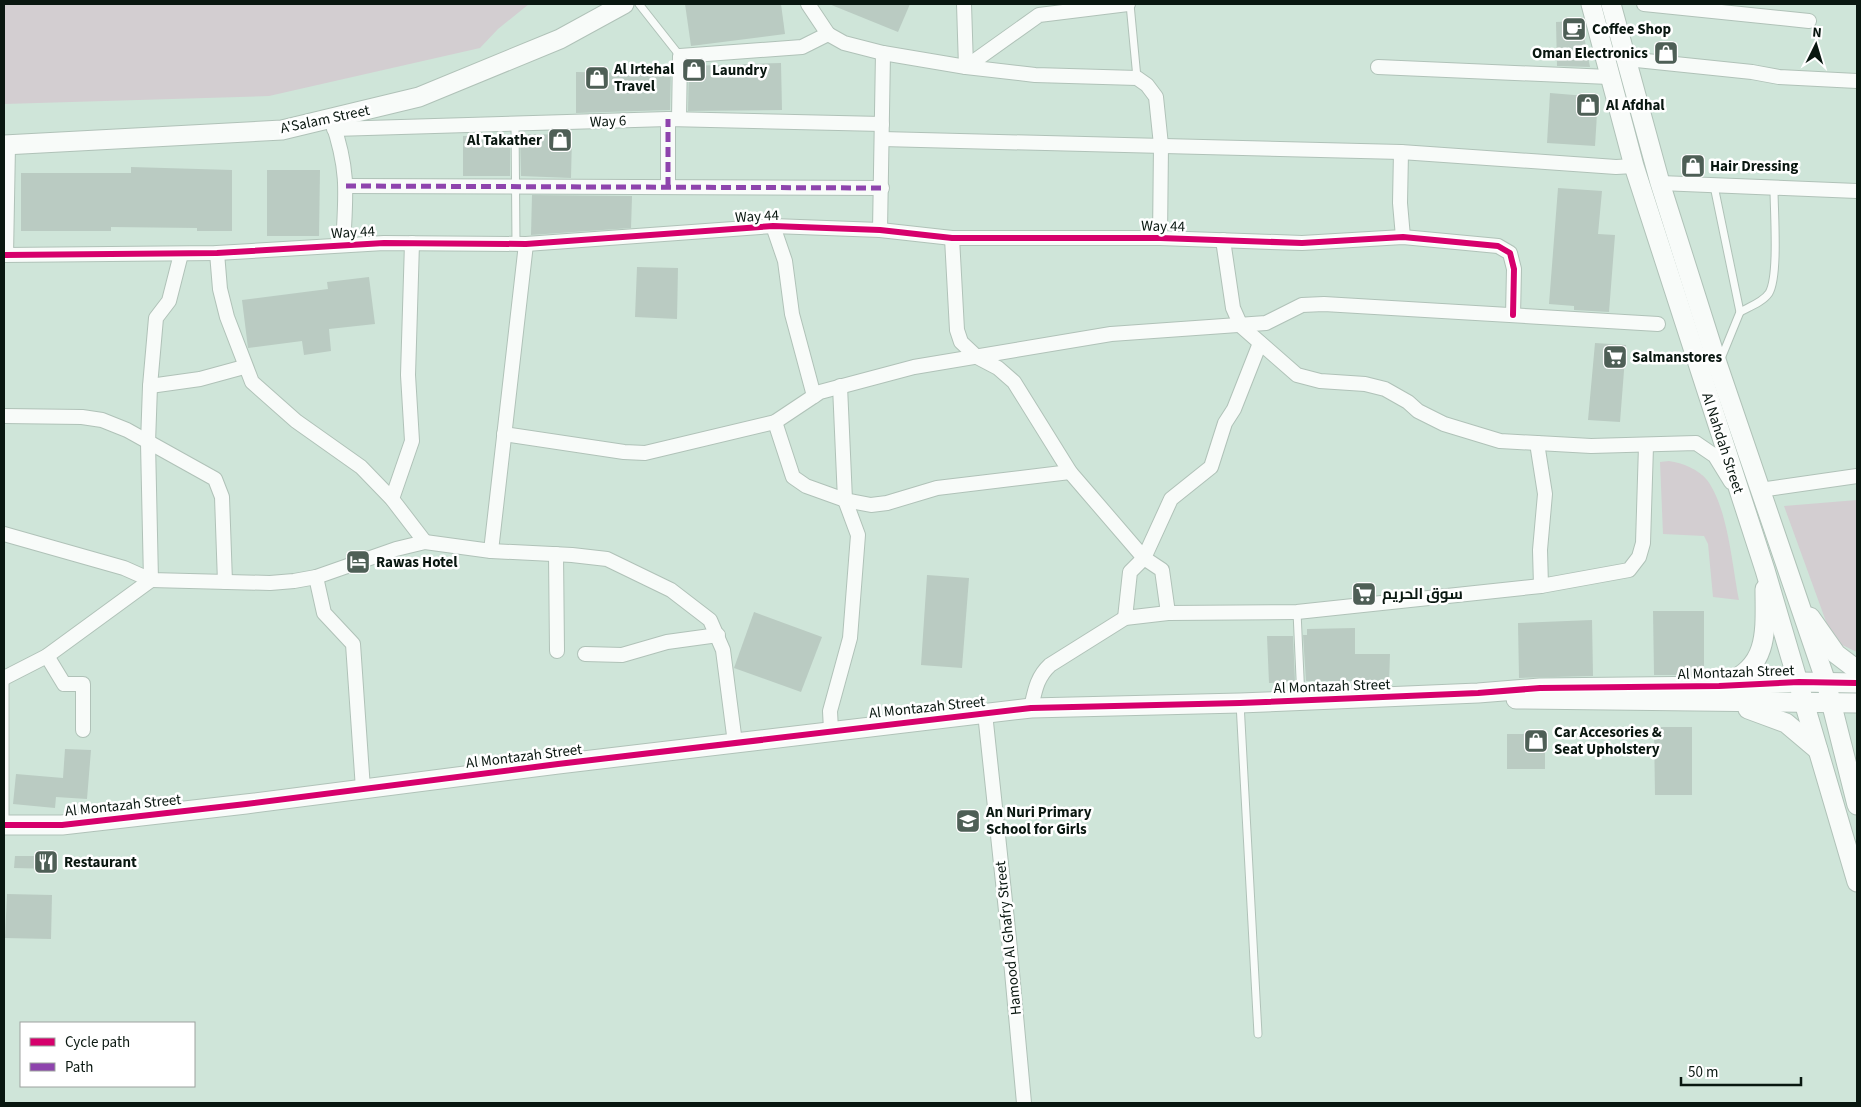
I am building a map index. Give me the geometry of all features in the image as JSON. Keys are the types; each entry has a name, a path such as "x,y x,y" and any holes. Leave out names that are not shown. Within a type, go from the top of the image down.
{"street":[{"name":"A'Salam Street","path":"6,145 282,130 333,123 419,97 560,39 624,4"},
{"path":"808,4 828,34 844,43 883,53 966,67 1035,75 1137,78 1147,85 1156,97 1162,145 1160,238"},
{"path":"964,4 966,67"},
{"path":"966,67 1028,21 1039,16 1129,4"},
{"name":"Al Nahdah Street","path":"1591,4 1634,166 1765,570 1857,882"},
{"name":"Al Nahdah Street","path":"1611,4 1660,184 1718,366 1826,682 1856,799"},
{"path":"1644,4 1809,21"},
{"path":"668,187 680,56 802,47 828,34"},
{"path":"880,230 883,53"},
{"path":"1627,59 1752,72 1778,77 1857,81"},
{"path":"1378,67 1609,77"},
{"name":"Way 6","path":"333,123 515,123 674,119 882,124"},
{"path":"333,123 344,164 346,186 343,244"},
{"path":"882,139 1401,152 1616,167 1634,166"},
{"path":"5,256 6,145"},
{"path":"1401,152 1400,203 1403,238"},
{"path":"1660,184 1857,191"},
{"path":"346,186 882,188"},
{"path":"773,226 784,261 792,314 814,396"},
{"name":"Way 44","path":"5,256 217,253 343,244 521,244 773,226 880,230 952,238 1160,238 1302,243 1403,238 1498,246 1510,252 1514,269 1513,314"},
{"path":"952,238 957,330 961,342 977,357 998,368 1014,382 1070,472 1144,558 1162,570 1168,612"},
{"path":"1223,240 1233,308 1241,326 1297,375 1320,381 1366,384 1385,389 1408,402 1418,411 1460,429 1500,441 1646,446 1696,443 1714,456 1742,500"},
{"path":"392,499 412,441 408,375 412,243"},
{"path":"491,551 504,434 521,244"},
{"path":"217,253 220,289 244,367 252,382 296,421 361,466 392,499 425,542"},
{"path":"151,580 148,443 150,386 156,318 168,302 181,254"},
{"path":"504,434 624,452 645,453 775,422 814,396 840,386 914,367 1111,334 1266,323 1302,305 1324,304 1513,314 1658,324"},
{"path":"1125,618 1130,572 1144,558 1171,499 1211,467 1225,423 1234,409 1260,343"},
{"path":"150,386 200,379 244,367"},
{"path":"831,730 830,711 850,638 858,535 845,500 840,386"},
{"path":"4,416 61,416 102,420 122,427 215,479 220,486 222,497 225,582"},
{"path":"775,422 793,477 806,486 845,500 870,505 887,503 937,488 1070,472"},
{"path":"1537,443 1545,494 1540,550 1540,586"},
{"path":"1031,708 1036,684 1041,673 1050,664 1125,618 1168,612 1297,612 1540,586 1629,570 1639,557 1643,543 1646,446"},
{"path":"1760,490 1857,476"},
{"path":"4,534 124,568 151,580 270,583 316,577 396,549 425,542 491,551 607,559 632,569 671,590 710,620 723,650 735,743"},
{"path":"556,554 557,651"},
{"path":"1719,686 1741,677 1754,666 1758,657 1765,612 1765,570"},
{"path":"316,577 324,612 353,644 363,789"},
{"path":"5,677 47,656 151,580"},
{"path":"1796,598 1836,654 1857,670"},
{"path":"585,654 622,655 667,642 718,635"},
{"path":"47,656 64,684 83,684 84,730"},
{"name":"Al Montazah Street","path":"4,825 62,825 831,730 1031,708 1240,703 1478,693 1540,688 1719,686 1799,682 1857,683"},
{"name":"Al Montazah Street","path":"1478,693 1540,701 1805,702 1857,704"},
{"path":"1730,703 1786,723 1820,752"},
{"name":"Hamood Al Ghafry Street","path":"985,713 1024,1103"},
{"path":"1856,799 1857,762"}],"lane":[{"path":"639,4 680,56"},
{"path":"1129,4 1137,78"},
{"path":"515,123 515,187 521,244"},
{"path":"1714,186 1740,312 1718,366"},
{"path":"1740,312 1759,302 1769,293 1774,278 1774,189"},
{"path":"1297,612 1302,700"},
{"path":"4,825 5,677"},
{"path":"1240,703 1258,1034"}],"shaded area":[{"path":"4,4 529,4 498,29 480,48 269,96 4,104"},
{"path":"1660,462 1680,463 1695,470 1707,480 1714,492 1725,521 1739,600 1713,597 1708,544 1704,536 1663,534"},
{"path":"1857,500 1857,652 1842,645 1828,627 1784,506"}],"building":[{"path":"685,4 781,4 785,34 691,46"},
{"path":"829,4 910,4 898,32"},
{"path":"1581,21 1590,67 1557,66 1556,22"},
{"path":"781,63 782,110 688,111 689,66"},
{"path":"630,68 671,68 670,110 576,113 576,72 630,73"},
{"path":"1550,93 1598,97 1595,146 1547,143"},
{"path":"528,134 572,135 571,178 521,176 520,136 527,136"},
{"path":"463,136 510,136 510,176 463,176"},
{"path":"131,167 232,170 232,231 197,231 197,228 111,227 111,231 21,231 21,173 131,173"},
{"path":"267,170 320,170 319,236 267,236"},
{"path":"1558,188 1602,191 1598,234 1615,235 1609,312 1574,310 1574,306 1549,304"},
{"path":"532,195 632,196 631,228 531,235"},
{"path":"637,267 678,268 677,319 635,317"},
{"path":"369,277 375,324 329,329 331,351 304,355 302,341 248,348 242,300 328,289 327,282"},
{"path":"1595,343 1626,345 1620,422 1588,420"},
{"path":"927,575 969,578 962,668 921,665"},
{"path":"1653,611 1704,611 1704,675 1654,675"},
{"path":"754,612 822,637 801,692 734,668"},
{"path":"1592,620 1593,676 1519,678 1518,623"},
{"path":"1355,628 1355,654 1390,654 1389,684 1364,684 1364,681 1306,681 1303,635 1307,635 1307,629"},
{"path":"1267,636 1293,636 1295,682 1269,683"},
{"path":"1654,727 1692,727 1692,795 1655,795"},
{"path":"1507,734 1545,734 1545,769 1507,769"},
{"path":"65,749 91,750 87,799 56,797 55,808 13,804 16,774 63,778"},
{"path":"15,856 55,856 55,869 14,868"},
{"path":"7,894 52,895 51,939 5,938"}],"marked path":[{"path":"668,119 668,187"},
{"path":"346,186 882,188"}],"cycle path":[{"path":"4,255 217,253 384,243 526,244 773,226 880,230 952,238 1160,238 1302,243 1403,237 1498,246 1510,253 1514,269 1513,315"},
{"path":"4,825 62,825 1031,708 1240,703 1478,693 1540,688 1719,686 1799,682 1857,683"}],"place":[{"name":"Coffee Shop","path":"1574,29"},
{"name":"Oman Electronics","path":"1666,53"},
{"name":"Laundry","path":"694,70"},
{"name":"Al Irtehal Travel","path":"597,78"},
{"name":"Al Afdhal","path":"1588,105"},
{"name":"Al Takather","path":"560,140"},
{"name":"Hair Dressing","path":"1693,166"},
{"name":"Salmanstores","path":"1615,357"},
{"name":"Rawas Hotel","path":"358,562"},
{"name":"سوق الحريم","path":"1364,594"},
{"name":"Car Accesories & Seat Upholstery","path":"1536,741"},
{"name":"An Nuri Primary School for Girls","path":"968,821"},
{"name":"Restaurant","path":"46,862"}]}
